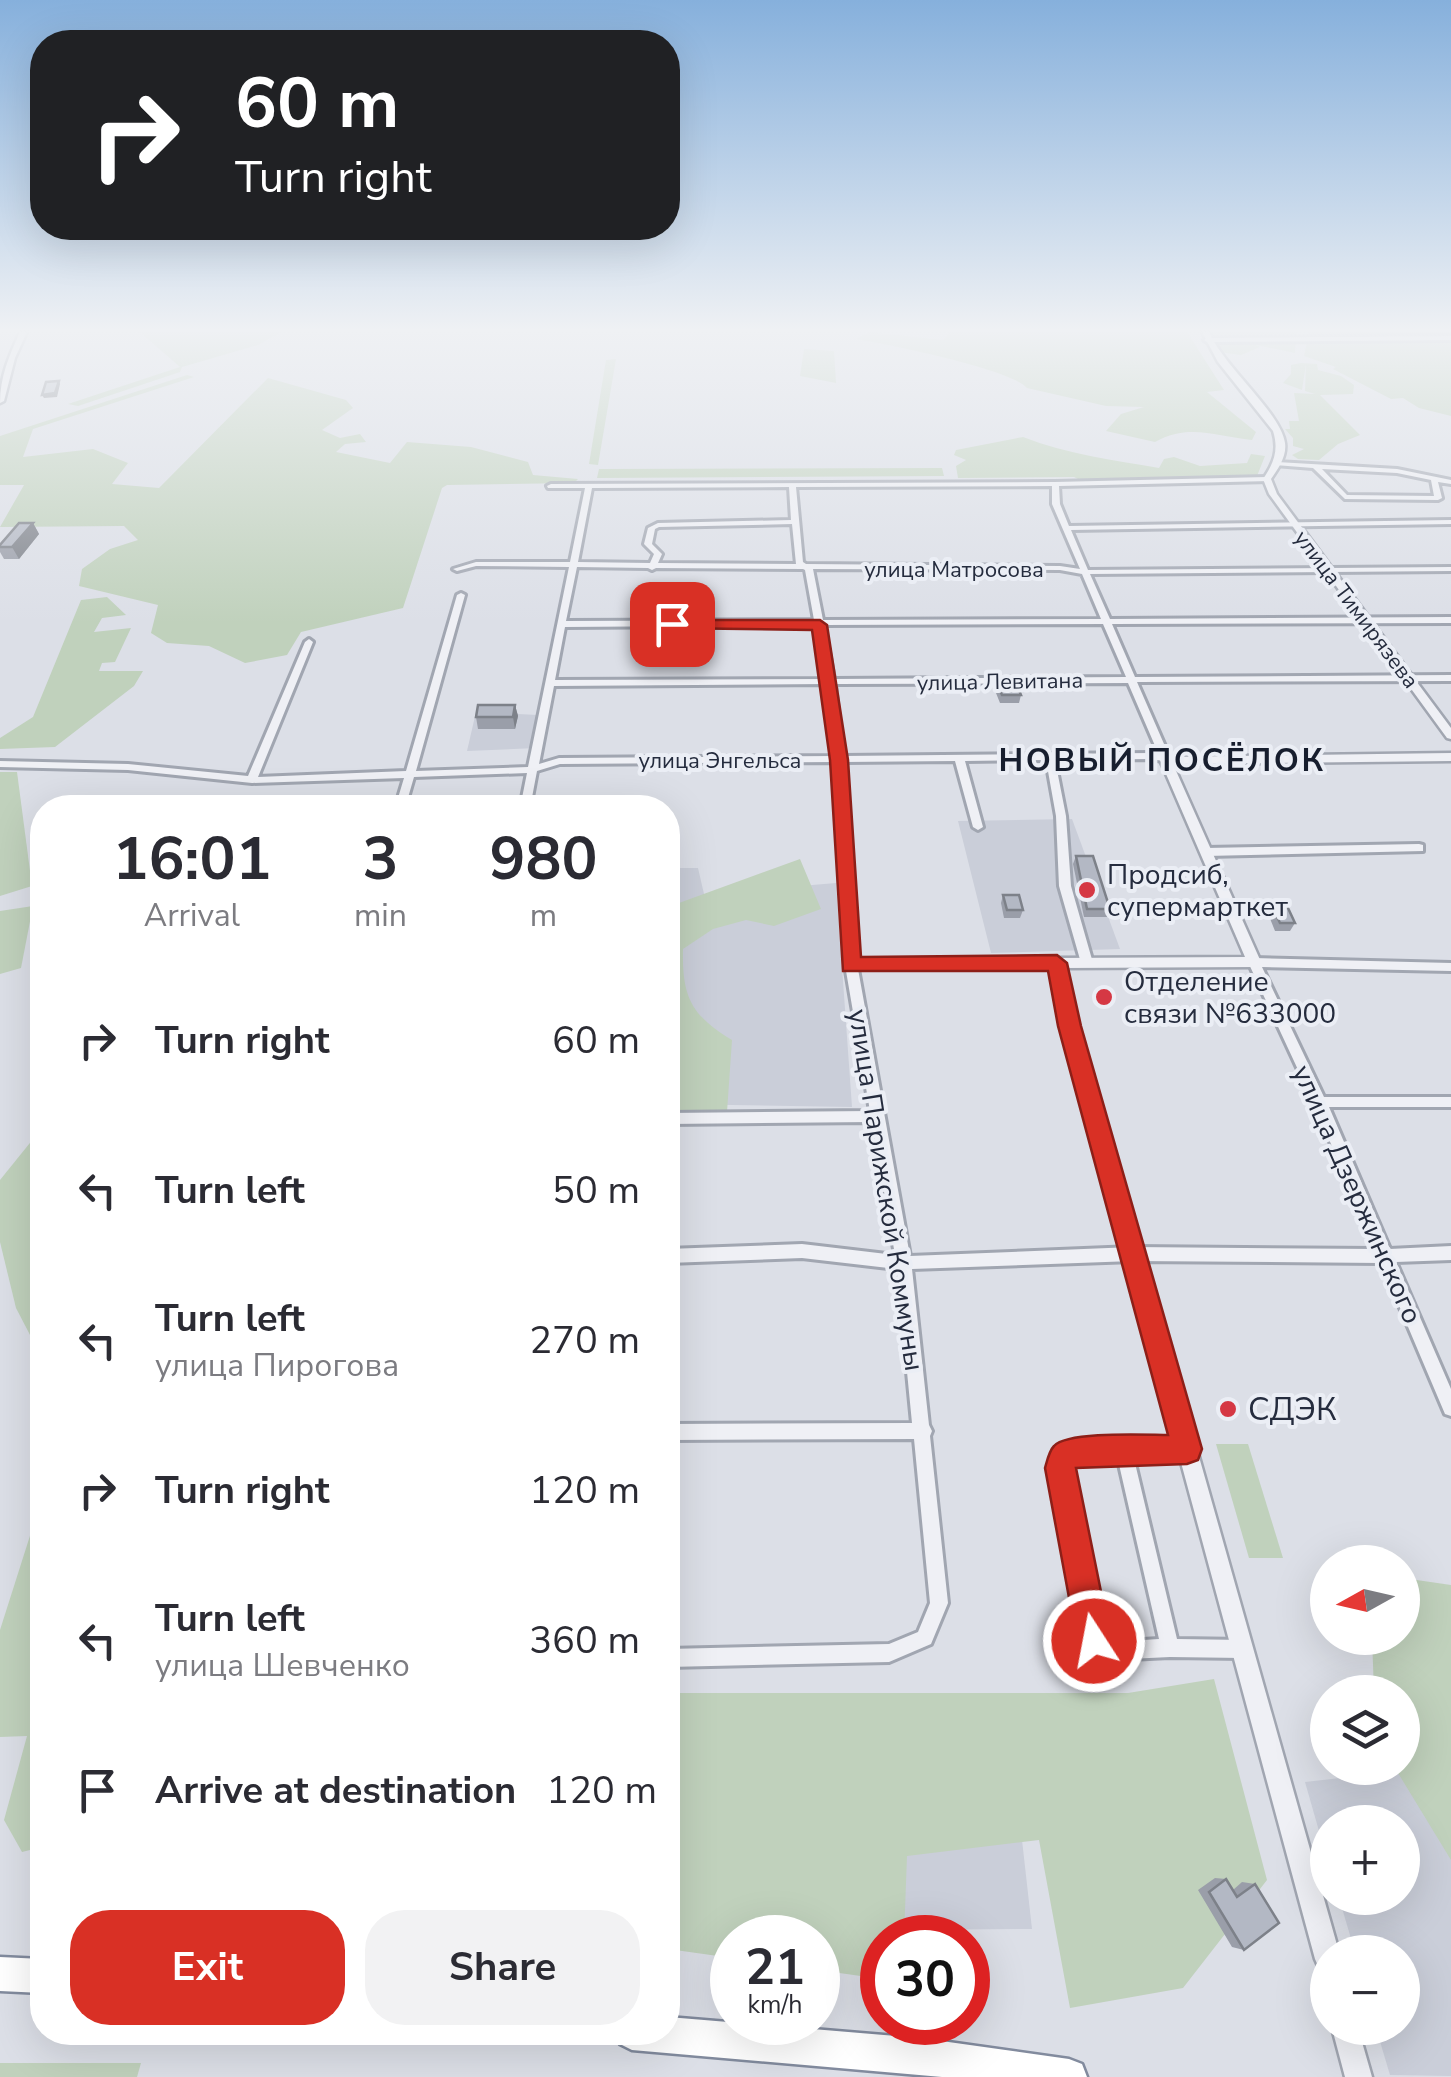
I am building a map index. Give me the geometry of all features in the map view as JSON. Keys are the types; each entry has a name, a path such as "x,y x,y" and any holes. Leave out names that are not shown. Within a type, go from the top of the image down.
{"highway":[{"path":"0,1974 30,1975"},
{"path":"680,2036 920,2056 1069,2077"}],"street":[{"path":"551,486 1267,479 1277,464 1281,444 1274,429"},
{"path":"1277,464 1434,477 1451,482"},
{"path":"1316,467 1345,497 1438,498 1434,477"},
{"name":"улица Тимирязева","path":"1267,479 1294,524 1451,736"},
{"name":"улица Дзержинского","path":"1055,484 1056,504 1084,572 1254,962 1320,1102 1451,1408"},
{"path":"527,795 589,485"},
{"name":"улица Парижской Коммуны","path":"680,1658 889,1654 925,1638 939,1603 904,1263 851,965 839,760 830,682 810,569 799,563 792,485"},
{"path":"652,568 658,559 648,544 658,525 795,522"},
{"path":"1068,528 1451,522"},
{"name":"улица Матросова","path":"458,569 476,564 1060,568 1084,572 1451,568"},
{"path":"404,795 461,595"},
{"path":"561,624 1451,620"},
{"path":"252,780 309,642"},
{"name":"улица Левитана","path":"549,683 1451,678"},
{"path":"1050,757 1061,816 1065,886 1087,964"},
{"name":"улица Энгельса","path":"0,764 128,767 252,780 531,770 560,760 1451,757"},
{"path":"959,758 978,826"},
{"path":"1206,852 1419,848"},
{"path":"851,965 1254,962 1451,966"},
{"path":"1057,963 1070,1026 1321,1935"},
{"path":"1320,1102 1451,1102"},
{"path":"680,1118 878,1116"},
{"path":"680,1256 802,1251 904,1263 1133,1254 1387,1256 1451,1252"},
{"path":"680,1432 924,1431"},
{"path":"1187,1449 1068,1453 1060,1468 1094,1641 1108,1651 1243,1649"},
{"path":"1124,1452 1170,1648"},
{"path":"1350,2045 1358,2077"}],"shaded area":[{"path":"476,712 538,715 536,748 467,751"},
{"path":"1072,819 1120,949 991,953 958,821"},
{"path":"680,868 698,868 704,894 836,883 852,1107 680,1104"},
{"path":"1451,1657 1451,2076 1390,2075 1381,2045 1420,2045 1420,1935 1350,1935 1344,1915 1420,1915 1420,1805 1312,1805 1305,1782 1420,1785 1420,1679"},
{"path":"889,1831 1021,1831 1032,1929 990,1929 990,1915 898,1915"}],"green space":[{"path":"33,429 23,457 93,449 128,463 112,484 159,488 218,429 324,429 340,438 360,434 366,442 345,444 336,452 390,463 407,442 471,447 528,462 533,475 578,479 574,483 447,485 442,488 403,608 301,632 287,655 245,663 209,646 167,643 151,633 158,605 79,586 82,569 110,549 138,540 124,526 0,527 24,485 0,485 0,436"},
{"path":"595,429 604,429 598,465 589,464"},
{"path":"1252,429 1256,432 1252,440 1191,432 1155,442 1106,431"},
{"path":"1285,429 1354,429 1360,435 1338,444 1319,460 1298,459 1292,455 1304,449 1293,446 1293,438"},
{"path":"1023,437 1073,452 1159,468 1164,459 1174,457 1200,466 1247,463 1251,454 1265,456 1257,476 1082,481 1074,477 958,478 956,466 966,460 954,455 956,450"},
{"path":"942,468 944,476 597,478 599,469"},
{"path":"107,597 126,615 102,618 94,632 131,628 115,662 102,663 99,671 143,671 134,686 55,747 0,749 0,738 33,717 81,600"},
{"path":"0,772 17,772 30,887 0,896"},
{"path":"800,859 821,909 774,926 746,920 713,929 683,949 684,980 692,1003 707,1022 732,1040 727,1112 680,1112 680,903"},
{"path":"30,906 21,968 0,974 0,911"},
{"path":"30,1143 30,1335 16,1308 0,1242 0,1180"},
{"path":"1216,1444 1248,1444 1283,1558 1249,1558"},
{"path":"30,1536 30,1850 22,1852 4,1820 27,1736 0,1737 0,1630"},
{"path":"1420,1580 1451,1585 1451,1860 1405,1785 1420,1785 1420,1675 1373,1675 1373,1655 1420,1655"},
{"path":"1214,1679 1267,1880 1183,1988 1070,2008 1039,1840 907,1856 905,1915 860,1915 860,1976 840,1973 840,1915 710,1915 710,1955 680,1951 680,1693 1128,1693"},
{"path":"0,2063 141,2063 137,2077 0,2077"}],"building":[{"path":"19,523 33,523 12,547 0,547 0,545"},
{"path":"996,680 1015,680 1021,695 1002,695"},
{"path":"478,705 515,705 513,717 476,717"},
{"path":"1076,856 1093,856 1110,909 1087,909"},
{"path":"1003,895 1019,895 1023,910 1007,910"},
{"path":"1273,908 1288,908 1295,923 1280,923"},
{"path":"1226,1879 1237,1897 1255,1884 1279,1923 1244,1950 1209,1892"}],"place":[{"name":"Продсиб, супермарткет","path":"1087,890"},
{"name":"Отделение связи №633000","path":"1104,997"},
{"name":"СДЭК","path":"1228,1409"}],"district":[{"name":"НОВЫЙ ПОСЁЛОК","path":"1162,760"}],"route":[{"path":"672,624 820,625 839,760 851,965 1057,963 1070,1026 1187,1449 1068,1453 1063,1458 1060,1468 1094,1641"}]}
